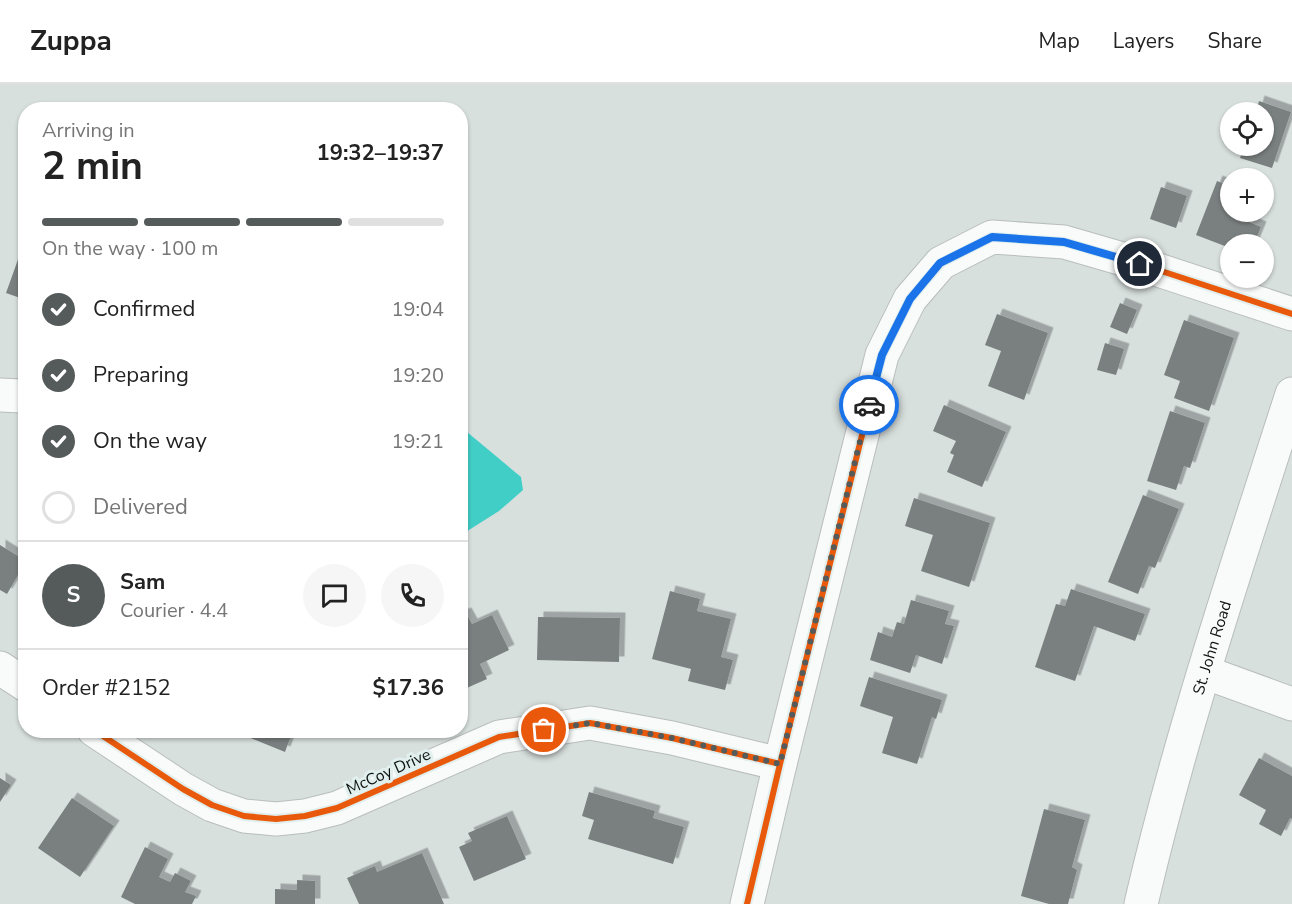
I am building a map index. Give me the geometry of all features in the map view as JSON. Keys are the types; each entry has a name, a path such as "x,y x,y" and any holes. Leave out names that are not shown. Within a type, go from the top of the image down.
{"street":[{"path":"747,904 882,355 910,299 940,263 992,237 1064,242 1140,264 1292,314"},
{"name":"St. John Road","path":"1141,904 1154,846 1204,672 1292,394"},
{"path":"0,668 18,680"},
{"path":"1204,672 1292,704"},
{"name":"McCoy Drive","path":"106,738 183,789 213,805 243,816 276,819 305,816 337,808 499,737 590,723 672,738 780,764"}],"water":[{"path":"468,433 521,477 523,490 499,511 468,531"}],"building":[{"path":"1274,106 1291,112 1272,168 1240,158 1241,156 1274,156"},
{"path":"1217,181 1220,182 1220,222 1249,222 1261,227 1258,234 1220,234 1220,244 1196,235"},
{"path":"1161,187 1187,196 1176,228 1150,219"},
{"path":"18,260 18,297 6,293"},
{"path":"1120,303 1137,310 1127,334 1110,327"},
{"path":"997,314 1048,333 1024,400 988,386 1001,351 985,345"},
{"path":"1184,320 1234,338 1209,411 1174,398 1180,381 1164,375"},
{"path":"1105,343 1124,349 1116,375 1097,370"},
{"path":"944,405 1006,432 982,487 947,472 954,455 950,453 956,441 933,431"},
{"path":"1170,411 1205,423 1190,468 1184,466 1176,490 1147,481"},
{"path":"1143,495 1179,509 1155,568 1149,566 1138,594 1108,582"},
{"path":"914,498 990,523 969,587 921,571 933,535 905,526"},
{"path":"0,545 18,556 18,575 7,594 0,590"},
{"path":"1071,589 1145,614 1135,641 1094,626 1075,681 1035,667 1056,604 1065,606"},
{"path":"670,591 700,599 697,611 731,619 721,657 733,660 725,690 688,681 691,669 652,659"},
{"path":"911,600 949,611 945,624 954,626 942,664 916,655 910,673 870,660 878,632 892,637 897,622 904,624"},
{"path":"492,615 509,650 480,664 487,679 468,687 468,617 472,624"},
{"path":"538,617 620,618 619,662 537,660"},
{"path":"869,677 942,700 936,719 932,717 917,764 882,753 893,717 860,706"},
{"path":"251,738 290,738 285,752"},
{"path":"1259,758 1292,776 1292,819 1290,818 1281,836 1259,824 1266,810 1239,795"},
{"path":"0,778 11,785 0,802"},
{"path":"589,792 655,811 653,818 684,827 673,864 588,839 594,820 582,816"},
{"path":"72,798 114,826 80,877 38,848"},
{"path":"1044,809 1085,820 1072,867 1077,870 1068,904 1049,904 1021,896"},
{"path":"507,816 526,859 474,881 459,847 472,841 468,833"},
{"path":"145,847 168,859 159,877 170,882 175,873 191,881 185,892 196,896 192,904 135,904 121,897"},
{"path":"422,853 444,904 359,904 347,878 375,866 377,872"},
{"path":"297,880 315,881 315,904 275,904 275,889 297,890"}],"cycle path":[{"path":"747,904 882,355 910,299 941,263 992,237 1064,242 1140,264 1292,314"},
{"path":"106,738 183,789 212,805 244,816 276,819 305,816 337,808 499,737 590,723 672,738 780,764"}],"way so far":[{"path":"544,730 590,723 672,738 780,764 869,405"}],"route":[{"path":"869,405 882,355 910,299 940,263 992,237 1064,242 1140,264"}]}
